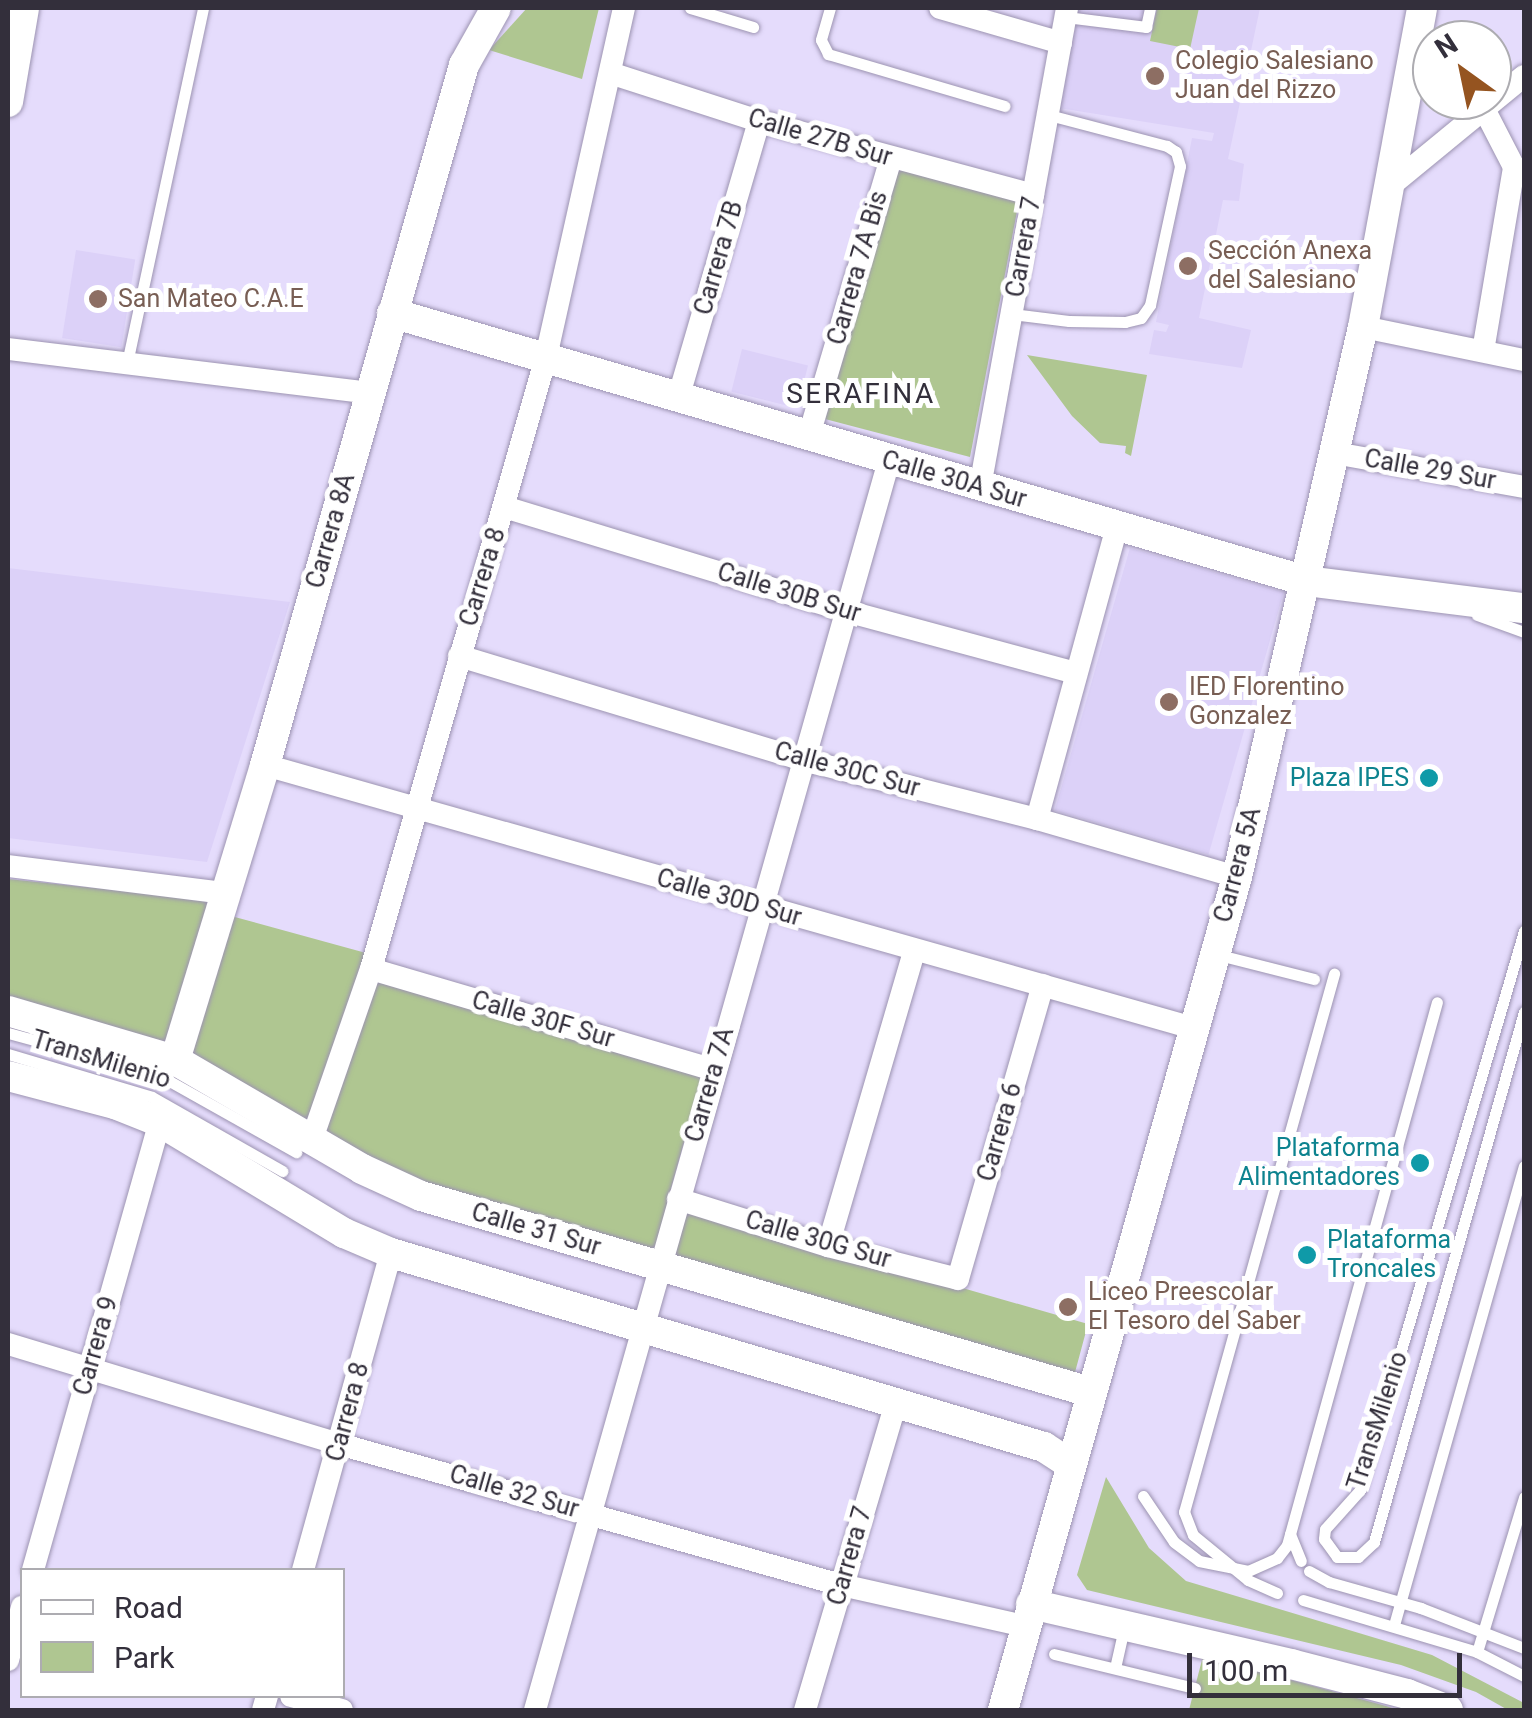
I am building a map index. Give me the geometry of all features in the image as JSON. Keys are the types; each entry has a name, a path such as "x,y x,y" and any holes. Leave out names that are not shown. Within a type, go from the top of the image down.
{"street":[{"path":"8,102 24,8"},
{"name":"Carrera 8","path":"304,1145 371,969 504,507 546,356 624,8"},
{"path":"940,8 1061,43"},
{"name":"Carrera 5A","path":"1003,1710 1237,877 1363,327 1422,8"},
{"name":"Carrera 8A","path":"175,1060 265,765 464,64 490,9"},
{"name":"Carrera 7","path":"980,487 1066,12"},
{"name":"Calle 27B Sur","path":"610,73 759,121 1033,195"},
{"path":"1390,186 1471,120"},
{"path":"1483,352 1514,166 1490,120"},
{"name":"Carrera 7B","path":"679,395 759,121"},
{"name":"Carrera 7A Bis","path":"808,435 890,158"},
{"name":"Calle 30A Sur","path":"392,313 1306,580 1420,598 1524,608"},
{"path":"1363,327 1524,360"},
{"path":"8,349 369,393"},
{"name":"Calle 29 Sur","path":"1335,453 1524,487"},
{"name":"Carrera 7A","path":"534,1710 889,461"},
{"name":"Calle 30B Sur","path":"504,507 846,611 1076,673"},
{"path":"1037,819 1116,527"},
{"name":"Calle 30C Sur","path":"459,656 804,760 1037,819 1237,877"},
{"name":"Calle 30D Sur","path":"265,765 418,806 761,909 1193,1028"},
{"path":"8,866 226,893"},
{"path":"828,1246 914,950"},
{"name":"Calle 30F Sur","path":"371,969 715,1070"},
{"name":"Carrera 6","path":"958,1279 1043,986"},
{"name":"Calle 31 Sur","path":"8,1010 175,1060 304,1145 421,1196 1090,1392"},
{"path":"8,1076 115,1104 160,1122 344,1233 390,1252 1044,1447 1070,1464"},
{"name":"Carrera 9","path":"34,1568 160,1122"},
{"name":"Calle 30G Sur","path":"678,1199 828,1246 958,1279"},
{"name":"Carrera 8","path":"304,1568 390,1252"},
{"name":"Calle 32 Sur","path":"8,1344 339,1444 841,1585 1124,1628 1291,1664 1407,1694 1448,1710"},
{"name":"Carrera 7","path":"806,1710 896,1403"},
{"path":"8,1660 18,1615"},
{"path":"298,1698 342,1710"}],"lane":[{"path":"127,364 203,8"},
{"path":"690,8 754,26"},
{"path":"830,8 820,40 828,54 1005,106"},
{"path":"1066,12 1146,26 1150,8"},
{"path":"1012,314 1069,321 1125,322 1140,318 1150,305 1180,166 1176,152 1166,146 1049,115"},
{"path":"1420,598 1524,632"},
{"name":"TransMilenio","path":"1524,931 1360,1490 1325,1528 1324,1539 1337,1557 1358,1557 1374,1542 1524,1012"},
{"path":"1214,954 1314,979"},
{"path":"1277,1593 1236,1571 1193,1534 1184,1512 1334,974"},
{"name":"TransMilenio","path":"1236,1571 1257,1569 1277,1558 1290,1534 1436,1002"},
{"name":"TransMilenio","path":"8,1033 168,1078 304,1145"},
{"name":"TransMilenio","path":"8,1054 152,1097 282,1171"},
{"path":"1394,1625 1524,1166"},
{"path":"1143,1496 1183,1551 1199,1561 1236,1571"},
{"path":"1477,1652 1524,1497"},
{"path":"1290,1534 1305,1566 1329,1582 1485,1631 1524,1648"},
{"path":"1303,1600 1477,1652 1524,1676"},
{"path":"1115,1668 1124,1628"},
{"path":"1054,1654 1195,1688"}],"shaded area":[{"name":"Colegio Salesiano Juan del Rizzo","path":"1079,8 1260,8 1228,159 1244,164 1239,201 1223,200 1199,318 1251,330 1242,368 1149,354 1154,330 1166,332 1169,325 1156,322 1192,138 1212,141 1214,133 1059,108"},
{"name":"San Mateo C.A.E","path":"76,250 135,259 121,347 62,338"},
{"path":"742,349 808,365 797,408 731,392"},
{"name":"IED Florentino Gonzalez","path":"1130,548 1284,592 1209,855 1055,810"},
{"path":"8,568 290,602 207,862 8,838"}],"green space":[{"path":"527,8 599,8 582,79 489,50"},
{"path":"1157,8 1199,8 1190,49 1150,41"},
{"path":"899,168 1019,201 970,457 825,419"},
{"path":"1027,355 1147,375 1131,456 1125,453 1126,446 1100,443 1072,416"},
{"path":"8,879 211,900 209,910 366,953 362,972 704,1071 667,1203 1088,1324 1074,1376 428,1185 340,1143 170,1043 8,999"},
{"path":"1106,1477 1149,1548 1186,1581 1432,1655 1524,1703 1524,1710 1508,1710 1476,1692 1401,1665 1087,1590 1077,1575"},
{"path":"1203,1656 1386,1706 1398,1710 1189,1710"}],"place":[{"name":"Colegio Salesiano Juan del Rizzo","path":"1155,76"},
{"name":"Sección Anexa del Salesiano","path":"1188,266"},
{"name":"San Mateo C.A.E","path":"98,299"},
{"name":"IED Florentino Gonzalez","path":"1169,702"},
{"name":"Plaza IPES","path":"1429,778"},
{"name":"Plataforma Alimentadores","path":"1420,1163"},
{"name":"Plataforma Troncales","path":"1307,1255"},
{"name":"Liceo Preescolar El Tesoro del Saber","path":"1068,1307"}],"district":[{"name":"SERAFINA","path":"861,394"}]}
